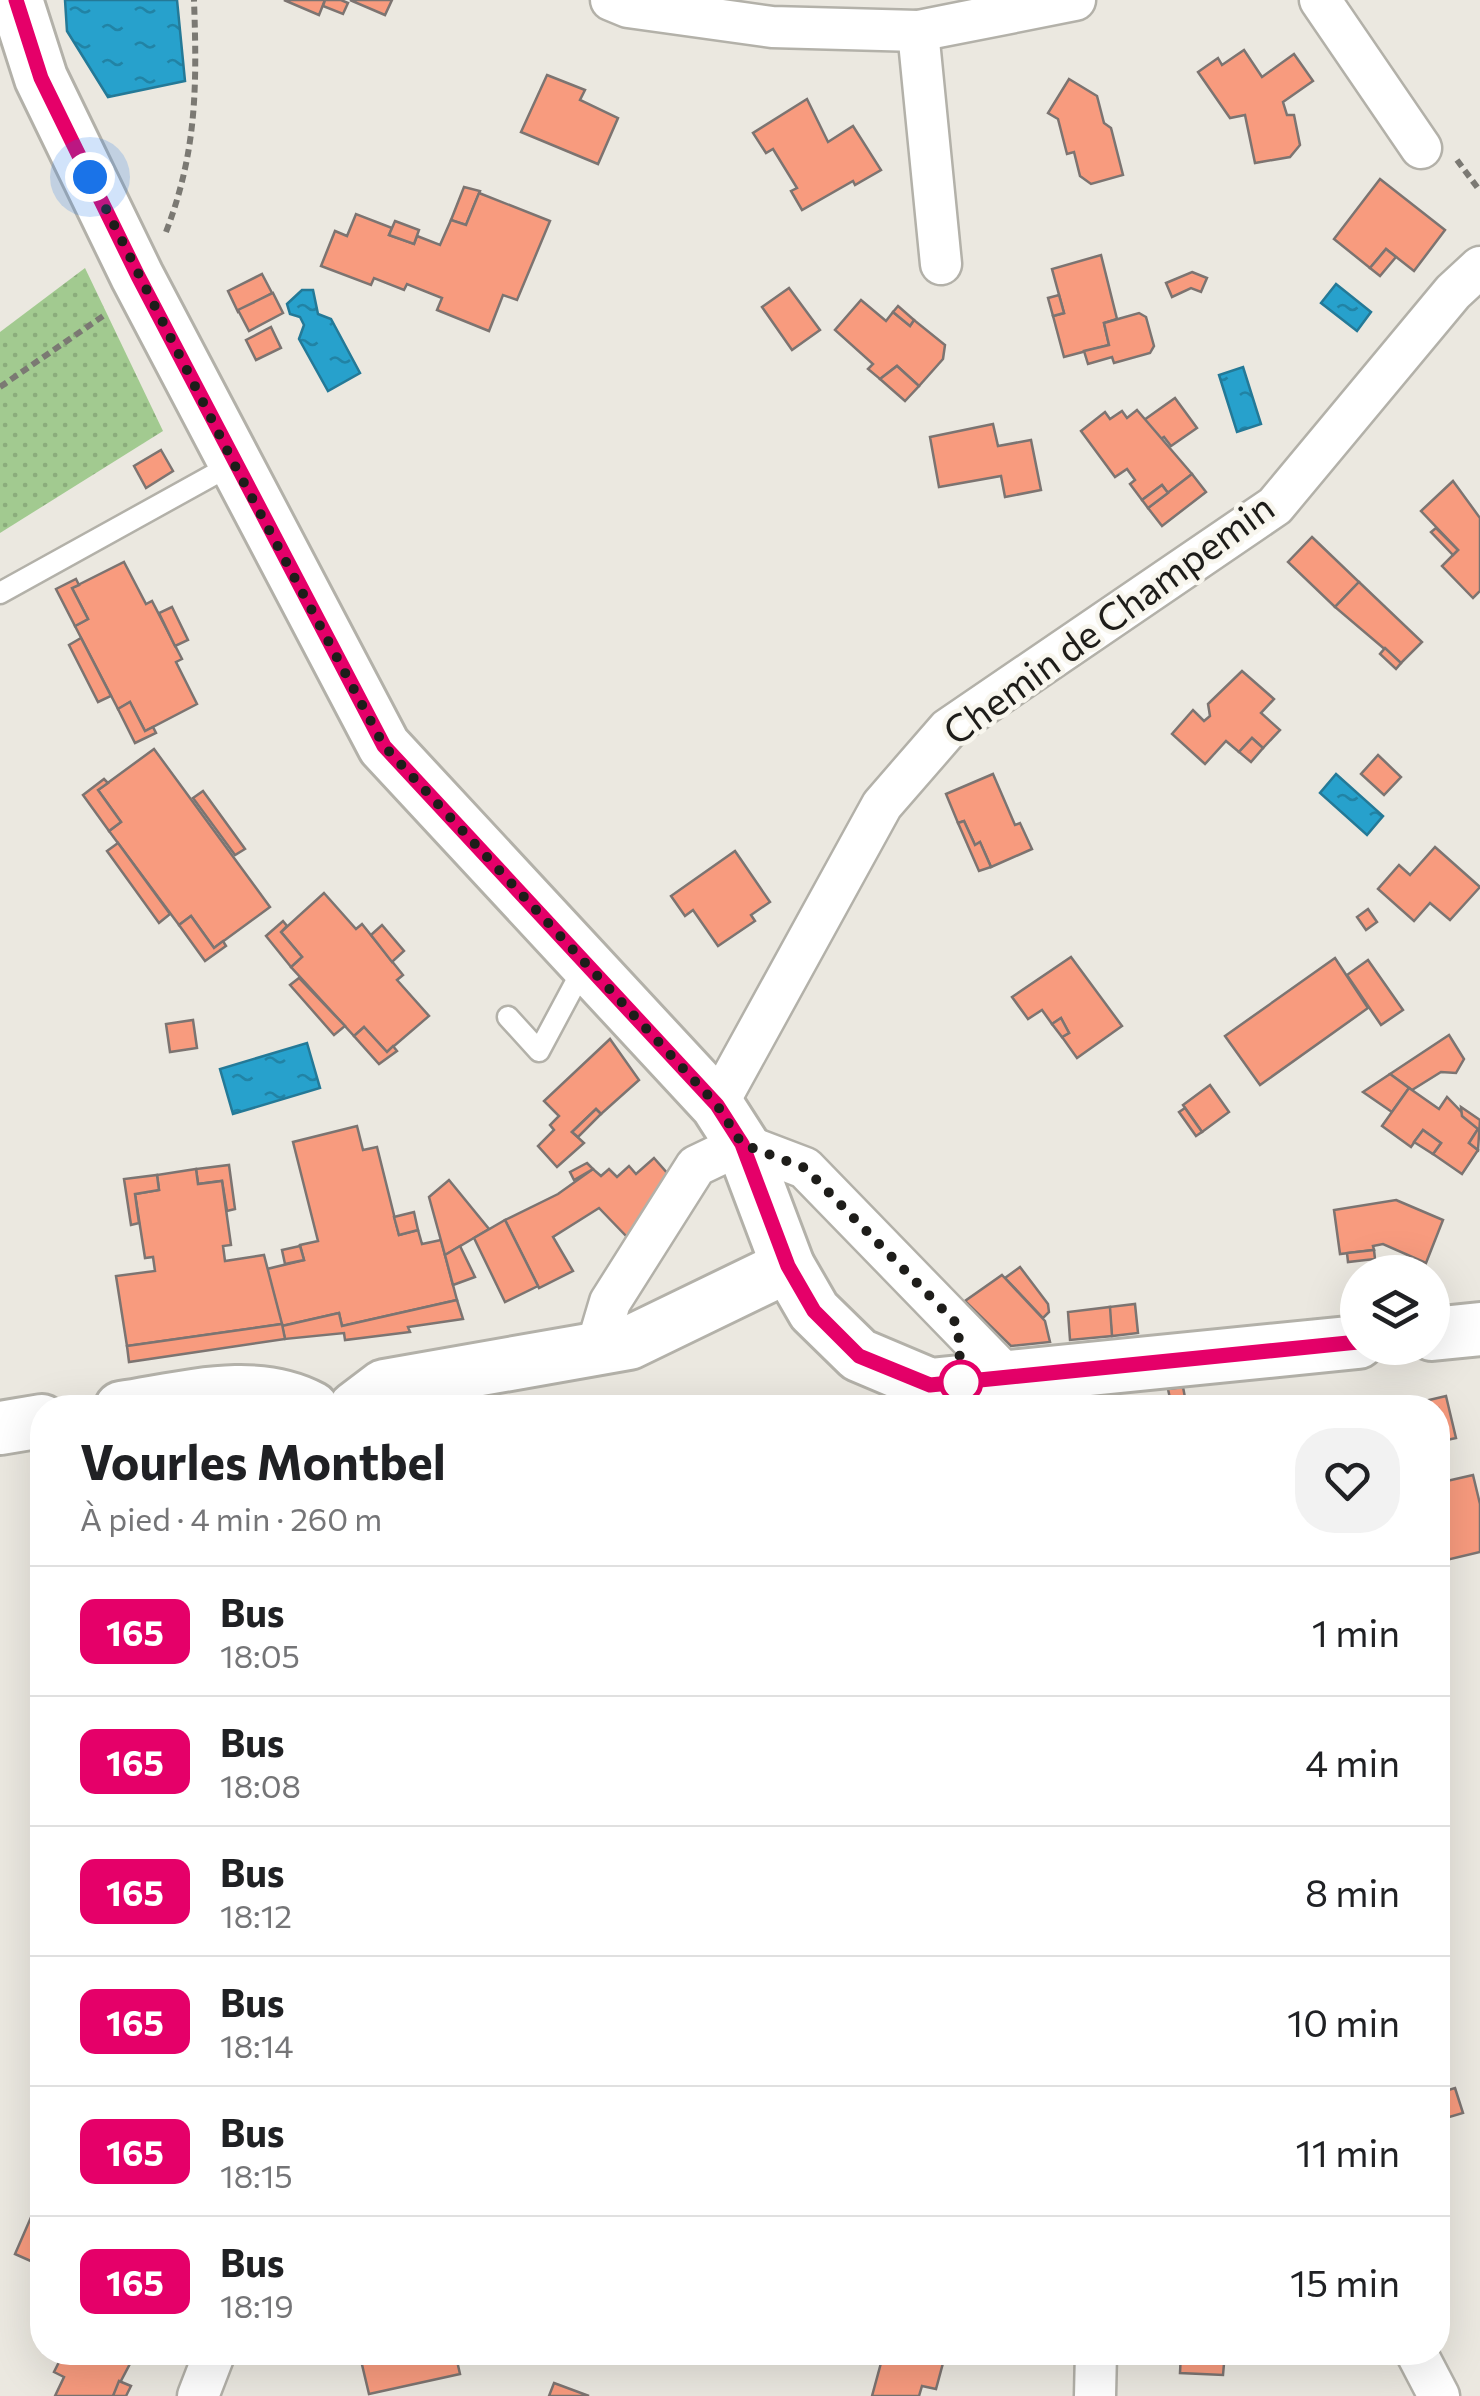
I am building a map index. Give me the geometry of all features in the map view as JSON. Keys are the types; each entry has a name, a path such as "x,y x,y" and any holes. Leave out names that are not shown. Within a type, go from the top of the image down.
{"street":[{"path":"16,0 41,78 138,276 384,746 587,962 730,1124 805,1168 1012,1392"},
{"path":"610,0 628,8 772,27 844,16 918,31 1075,0"},
{"path":"1320,0 1420,148"},
{"path":"918,31 941,264"},
{"name":"Chemin de Champemin","path":"730,1124 882,804 948,729 1275,506 1453,292 1480,267"},
{"path":"730,1124 788,1266 814,1311 859,1356 930,1385 1012,1392 1340,1345"},
{"path":"596,1348 610,1302 696,1166 730,1124"},
{"path":"372,1395 384,1386 629,1343 788,1266"},
{"path":"1450,1332 1480,1329"},
{"path":"212,1395 248,1390 277,1395"},
{"path":"0,1428 30,1423"},
{"path":"198,2396 210,2365"},
{"path":"1095,2396 1096,2365"},
{"path":"1423,2365 1440,2396"}],"lane":[{"path":"0,593 234,464"},
{"path":"508,1017 539,1051 587,962"}],"path":[{"path":"0,387 116,307 167,231 191,156 198,92 194,0"}],"green space":[{"path":"85,268 163,431 0,533 0,332"}],"water":[{"path":"65,0 177,0 185,81 108,97 67,31"},
{"path":"1336,284 1371,312 1357,331 1321,303"},
{"path":"302,290 313,290 318,314 331,319 360,373 328,391 299,339 304,325 300,317 290,314 287,304"},
{"path":"1243,367 1261,424 1237,432 1219,375"},
{"path":"1336,774 1383,816 1367,835 1320,793"},
{"path":"307,1043 320,1088 233,1114 220,1069"}],"building":[{"path":"284,0 325,0 319,15"},
{"path":"325,0 348,3 343,14 323,6"},
{"path":"350,0 392,0 385,15"},
{"path":"1244,50 1262,77 1294,54 1313,81 1283,102 1287,115 1294,115 1300,145 1290,157 1255,163 1245,115 1230,118 1198,72 1218,58 1222,65"},
{"path":"547,75 585,90 580,100 618,118 598,164 521,132"},
{"path":"1069,79 1097,96 1104,123 1111,128 1123,175 1091,184 1080,176 1074,152 1067,154 1058,119 1048,113"},
{"path":"807,99 828,142 853,126 881,170 802,210 791,191 797,188 773,149 766,153 753,133"},
{"path":"1380,179 1445,230 1414,271 1386,249 1370,268 1334,239"},
{"path":"464,187 480,191 466,225 451,220"},
{"path":"479,193 550,221 517,300 503,295 489,331 437,310 442,298 407,284 404,290 374,278 371,285 321,266 335,231 347,236 356,214 392,228 389,235 414,244 417,236 440,245 451,220 466,225"},
{"path":"395,221 419,230 414,244 389,235"},
{"path":"1386,249 1396,257 1380,276 1370,268"},
{"path":"1101,255 1117,319 1104,323 1109,345 1064,357 1053,316 1064,313 1052,269"},
{"path":"1192,272 1207,278 1201,292 1191,288 1172,297 1166,283"},
{"path":"262,274 272,293 238,312 228,291"},
{"path":"789,288 820,330 792,350 762,307"},
{"path":"273,293 283,313 249,331 238,310"},
{"path":"1059,295 1064,313 1053,316 1048,298"},
{"path":"861,300 886,321 893,312 910,326 914,320 945,345 943,359 919,386 897,366 880,379 868,369 873,364 835,330"},
{"path":"898,306 914,320 910,326 893,312"},
{"path":"1139,313 1146,317 1154,346 1150,353 1114,363 1112,357 1088,364 1084,351 1109,345 1104,323"},
{"path":"271,327 281,348 256,360 246,340"},
{"path":"897,366 919,386 905,401 880,379"},
{"path":"1175,398 1197,428 1171,446 1164,437 1159,440 1144,420"},
{"path":"1137,410 1192,474 1168,493 1162,485 1142,500 1130,484 1135,480 1127,469 1115,477 1081,431 1105,412 1110,419 1122,411 1127,418"},
{"path":"993,424 998,446 1031,440 1041,490 1005,497 1001,476 939,487 930,437"},
{"path":"161,450 173,471 146,488 134,466"},
{"path":"1192,474 1206,492 1162,526 1148,508"},
{"path":"1453,481 1480,518 1480,591 1473,598 1442,566 1458,550 1421,511"},
{"path":"1162,485 1168,493 1148,508 1142,500"},
{"path":"1436,528 1458,550 1453,555 1431,532"},
{"path":"1312,537 1359,582 1335,607 1288,562"},
{"path":"124,562 146,604 152,601 182,659 176,662 197,704 145,731 130,702 118,709 75,626 88,619 72,588"},
{"path":"76,579 79,585 72,588 88,619 75,626 56,589"},
{"path":"1359,582 1422,642 1401,663 1335,607"},
{"path":"172,607 188,640 175,646 159,613"},
{"path":"81,638 111,696 98,702 69,645"},
{"path":"1385,648 1401,663 1396,669 1380,654"},
{"path":"1242,671 1274,699 1261,713 1280,730 1263,748 1252,738 1239,752 1226,741 1205,764 1172,734 1193,710 1204,721 1210,716 1208,704"},
{"path":"130,702 145,731 153,727 156,733 135,743 118,709"},
{"path":"1252,738 1263,748 1251,762 1239,752"},
{"path":"154,749 270,907 214,948 191,916 179,925 109,831 121,822 98,790"},
{"path":"1378,755 1401,777 1384,795 1361,774"},
{"path":"993,774 1015,825 1020,823 1032,849 991,867 980,842 975,845 964,821 958,823 946,794"},
{"path":"104,779 108,783 98,790 121,822 109,831 83,795"},
{"path":"203,791 245,849 235,855 193,798"},
{"path":"964,821 975,845 980,842 991,867 979,871 958,823"},
{"path":"118,843 170,914 159,923 107,851"},
{"path":"1435,847 1480,887 1450,920 1430,903 1414,921 1378,889 1399,865 1410,875"},
{"path":"735,851 770,902 751,915 755,921 718,946 693,910 685,916 671,896"},
{"path":"324,893 356,929 362,924 403,975 397,980 429,1016 387,1052 364,1027 354,1036 291,967 302,957 281,932"},
{"path":"1368,909 1377,922 1366,930 1357,917"},
{"path":"191,916 214,948 223,941 226,946 205,961 179,925"},
{"path":"283,921 287,926 281,932 302,957 291,967 266,936"},
{"path":"382,925 404,951 392,962 371,935"},
{"path":"1071,957 1122,1026 1077,1058 1062,1037 1069,1033 1061,1018 1052,1024 1042,1010 1028,1019 1012,997"},
{"path":"1335,958 1368,1008 1260,1085 1225,1036"},
{"path":"1368,960 1403,1010 1381,1025 1347,975"},
{"path":"299,978 345,1026 334,1035 290,985"},
{"path":"1061,1018 1069,1033 1062,1037 1052,1024"},
{"path":"193,1020 197,1048 170,1052 166,1024"},
{"path":"364,1027 387,1052 393,1046 397,1051 379,1064 354,1036"},
{"path":"1449,1035 1464,1059 1456,1073 1441,1072 1412,1090 1390,1074"},
{"path":"610,1039 639,1080 601,1114 596,1109 572,1132 584,1143 557,1167 538,1146 554,1130 550,1125 559,1116 544,1101"},
{"path":"1390,1074 1409,1088 1392,1112 1363,1092"},
{"path":"1210,1085 1229,1112 1202,1132 1183,1105"},
{"path":"1409,1088 1439,1109 1447,1097 1478,1129 1469,1143 1478,1150 1462,1174 1433,1154 1441,1143 1423,1130 1411,1147 1382,1126"},
{"path":"1461,1107 1480,1120 1478,1150 1469,1143 1478,1129 1462,1116"},
{"path":"1185,1108 1202,1132 1196,1136 1179,1112"},
{"path":"596,1109 601,1114 578,1137 572,1132"},
{"path":"357,1126 363,1150 377,1147 399,1235 418,1230 422,1244 441,1240 457,1300 342,1326 339,1313 282,1326 267,1269 304,1260 300,1245 318,1241 293,1142"},
{"path":"1423,1130 1441,1143 1433,1154 1414,1142"},
{"path":"654,1158 668,1174 629,1239 599,1208 553,1237 573,1271 539,1288 505,1220 558,1194 593,1169 601,1176 609,1169 617,1177 629,1166 636,1174"},
{"path":"587,1163 593,1169 574,1180 570,1172"},
{"path":"229,1165 235,1209 227,1211 222,1181 198,1184 196,1169"},
{"path":"196,1169 198,1184 222,1181 231,1245 223,1246 225,1261 264,1255 282,1324 127,1346 116,1276 155,1271 153,1257 145,1258 135,1194 159,1190 157,1175"},
{"path":"157,1175 159,1190 135,1194 139,1223 131,1225 124,1179"},
{"path":"449,1180 489,1229 445,1255 429,1197"},
{"path":"1396,1200 1443,1220 1429,1255 1408,1255 1383,1244 1373,1246 1374,1250 1340,1254 1334,1210"},
{"path":"414,1212 418,1230 399,1235 394,1217"},
{"path":"505,1220 538,1286 505,1302 474,1238"},
{"path":"300,1246 304,1260 285,1264 282,1250"},
{"path":"460,1246 475,1277 453,1285 445,1255"},
{"path":"1374,1250 1375,1255 1347,1255"},
{"path":"1020,1267 1048,1304 1049,1312 1043,1318 1005,1278"},
{"path":"1002,1275 1045,1321 1050,1342 1011,1346 965,1301"},
{"path":"457,1300 463,1319 408,1327 410,1332 345,1340 344,1333 285,1339 282,1326 339,1313 342,1326"},
{"path":"1135,1304 1138,1333 1112,1336 1109,1307"},
{"path":"1110,1307 1112,1336 1070,1340 1068,1312"},
{"path":"282,1324 285,1339 129,1362 127,1346"},
{"path":"1183,1387 1185,1395 1169,1395 1168,1389"},
{"path":"1450,1413 1456,1438 1450,1439"},
{"path":"1473,1475 1480,1504 1480,1552 1450,1559 1450,1480"},
{"path":"1455,2088 1463,2113 1450,2117 1450,2089"},
{"path":"30,2220 30,2261 15,2254"},
{"path":"58,2365 129,2365 113,2396 55,2396 64,2377 54,2372"},
{"path":"362,2365 458,2365 460,2374 369,2394"},
{"path":"880,2365 942,2365 936,2389 922,2386 919,2396 872,2396"},
{"path":"1180,2365 1224,2365 1223,2375 1180,2373"},
{"path":"119,2381 131,2386 126,2396 113,2396"},
{"path":"554,2383 589,2396 549,2396"}],"bus line":[{"name":"165","path":"16,0 41,78 138,276 384,746 717,1105 742,1144 788,1266 814,1311 859,1356 930,1385 1340,1344"}],"route":[{"path":"90,177 234,464 384,746 717,1105 742,1144 805,1168 958,1325 961,1382"}]}
